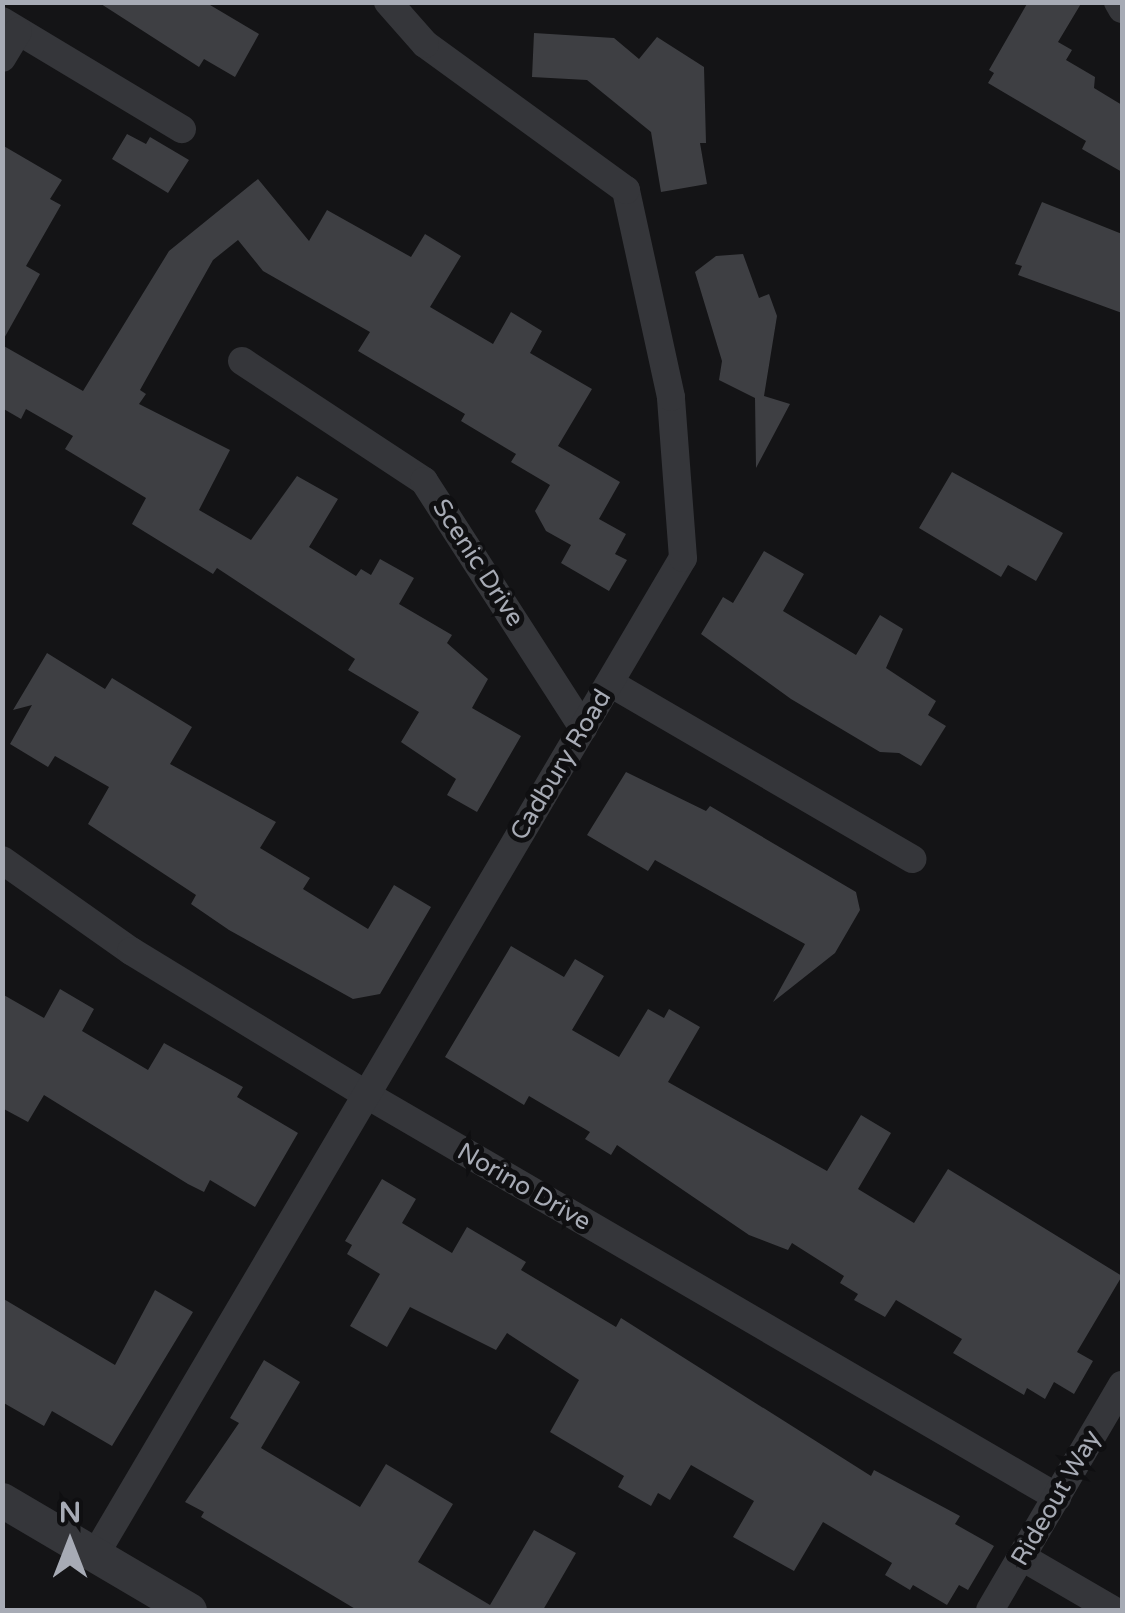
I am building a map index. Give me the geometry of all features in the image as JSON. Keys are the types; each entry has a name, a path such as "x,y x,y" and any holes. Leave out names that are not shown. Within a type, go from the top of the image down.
{"street":[{"name":"Cadbury Road","path":"95,1555 683,558 671,397 626,190 425,44 388,2"},
{"path":"1118,2 1122,9"},
{"path":"2,58 10,26 182,129"},
{"name":"Scenic Drive","path":"242,362 424,481 583,728"},
{"path":"610,683 912,859"},
{"name":"Norino Drive","path":"2,860 131,950 366,1095 1057,1498"},
{"name":"Rideout Way","path":"990,1610 1122,1385"},
{"path":"2,1500 189,1610"},
{"path":"1022,1558 1113,1610"}],"building":[{"path":"98,2 205,2 259,34 235,77 204,59 199,67"},
{"path":"1028,2 1082,2 1058,42 1072,50 1066,60 1095,77 1094,88 1122,105 1122,172 1082,149 1086,141 988,83 994,73 989,70"},
{"path":"534,33 614,38 639,59 657,37 704,67 706,143 700,143 707,184 661,192 651,132 587,80 532,77"},
{"path":"127,134 146,144 150,137 189,160 168,193 112,159"},
{"path":"2,145 62,180 50,199 61,205 26,266 40,274 2,342"},
{"path":"258,179 309,241 327,210 411,257 425,234 461,256 430,307 493,344 511,312 542,331 530,353 592,389 558,446 620,482 599,519 626,534 615,554 627,560 609,591 561,563 571,545 546,531 535,511 550,485 511,462 516,454 461,421 465,414 358,351 370,332 263,271 238,240 213,260 140,390 146,394 139,404 230,450 199,510 251,540 297,476 338,499 309,547 356,576 361,569 371,575 380,559 414,578 399,604 452,635 447,643 488,679 472,708 521,736 477,812 447,795 456,779 401,742 419,712 348,670 355,659 217,568 213,574 132,524 146,498 65,449 73,436 26,409 21,419 2,408 2,345 83,391 169,251"},
{"path":"1042,202 1122,234 1122,313 1018,275 1022,266 1015,264"},
{"path":"743,254 759,298 769,294 777,316 764,396 790,404 756,468 755,398 719,380 722,361 695,272 716,256"},
{"path":"952,472 1063,533 1036,581 1008,565 1001,577 919,528"},
{"path":"764,551 804,574 783,611 856,655 880,615 903,629 886,668 936,701 928,715 946,726 921,766 899,753 880,752 791,699 701,634 723,597 733,603"},
{"path":"47,653 105,689 112,678 192,727 170,764 276,822 260,848 310,878 303,889 368,929 394,885 431,907 380,994 353,999 229,930 191,904 196,895 88,824 109,787 55,756 48,767 10,744 32,705 13,710"},
{"path":"626,772 706,811 710,806 856,892 860,910 835,953 773,1002 805,944 655,860 648,871 587,835"},
{"path":"511,946 564,977 575,959 604,976 572,1030 619,1057 648,1009 664,1018 669,1009 700,1027 668,1082 827,1171 861,1115 891,1133 858,1189 914,1223 948,1169 1122,1276 1077,1352 1093,1361 1074,1394 1054,1382 1045,1399 1027,1388 1024,1395 953,1353 962,1339 896,1300 885,1317 854,1300 858,1294 840,1283 844,1276 792,1243 788,1250 749,1235 617,1145 611,1155 585,1139 590,1132 529,1096 524,1105 445,1057"},
{"path":"60,989 94,1009 82,1031 148,1070 164,1043 243,1087 237,1097 298,1133 255,1207 210,1180 204,1192 188,1184 44,1095 28,1122 2,1108 2,994 44,1018"},
{"path":"382,1179 416,1199 402,1223 452,1253 467,1227 526,1262 521,1270 616,1327 621,1318 871,1476 874,1470 960,1516 955,1524 994,1546 968,1590 959,1585 947,1605 913,1585 910,1590 885,1575 892,1563 823,1522 794,1571 733,1537 754,1501 691,1465 670,1500 658,1493 651,1506 618,1487 624,1476 550,1432 579,1380 507,1333 496,1350 410,1307 387,1347 350,1326 380,1274 347,1254 352,1245 345,1241"},
{"path":"155,1290 193,1312 112,1446 52,1411 44,1426 2,1402 2,1298 115,1365"},
{"path":"264,1360 300,1382 261,1448 360,1507 386,1464 453,1504 418,1562 490,1605 534,1530 576,1553 543,1610 357,1610 201,1517 204,1512 185,1502 239,1423 230,1418"}]}
